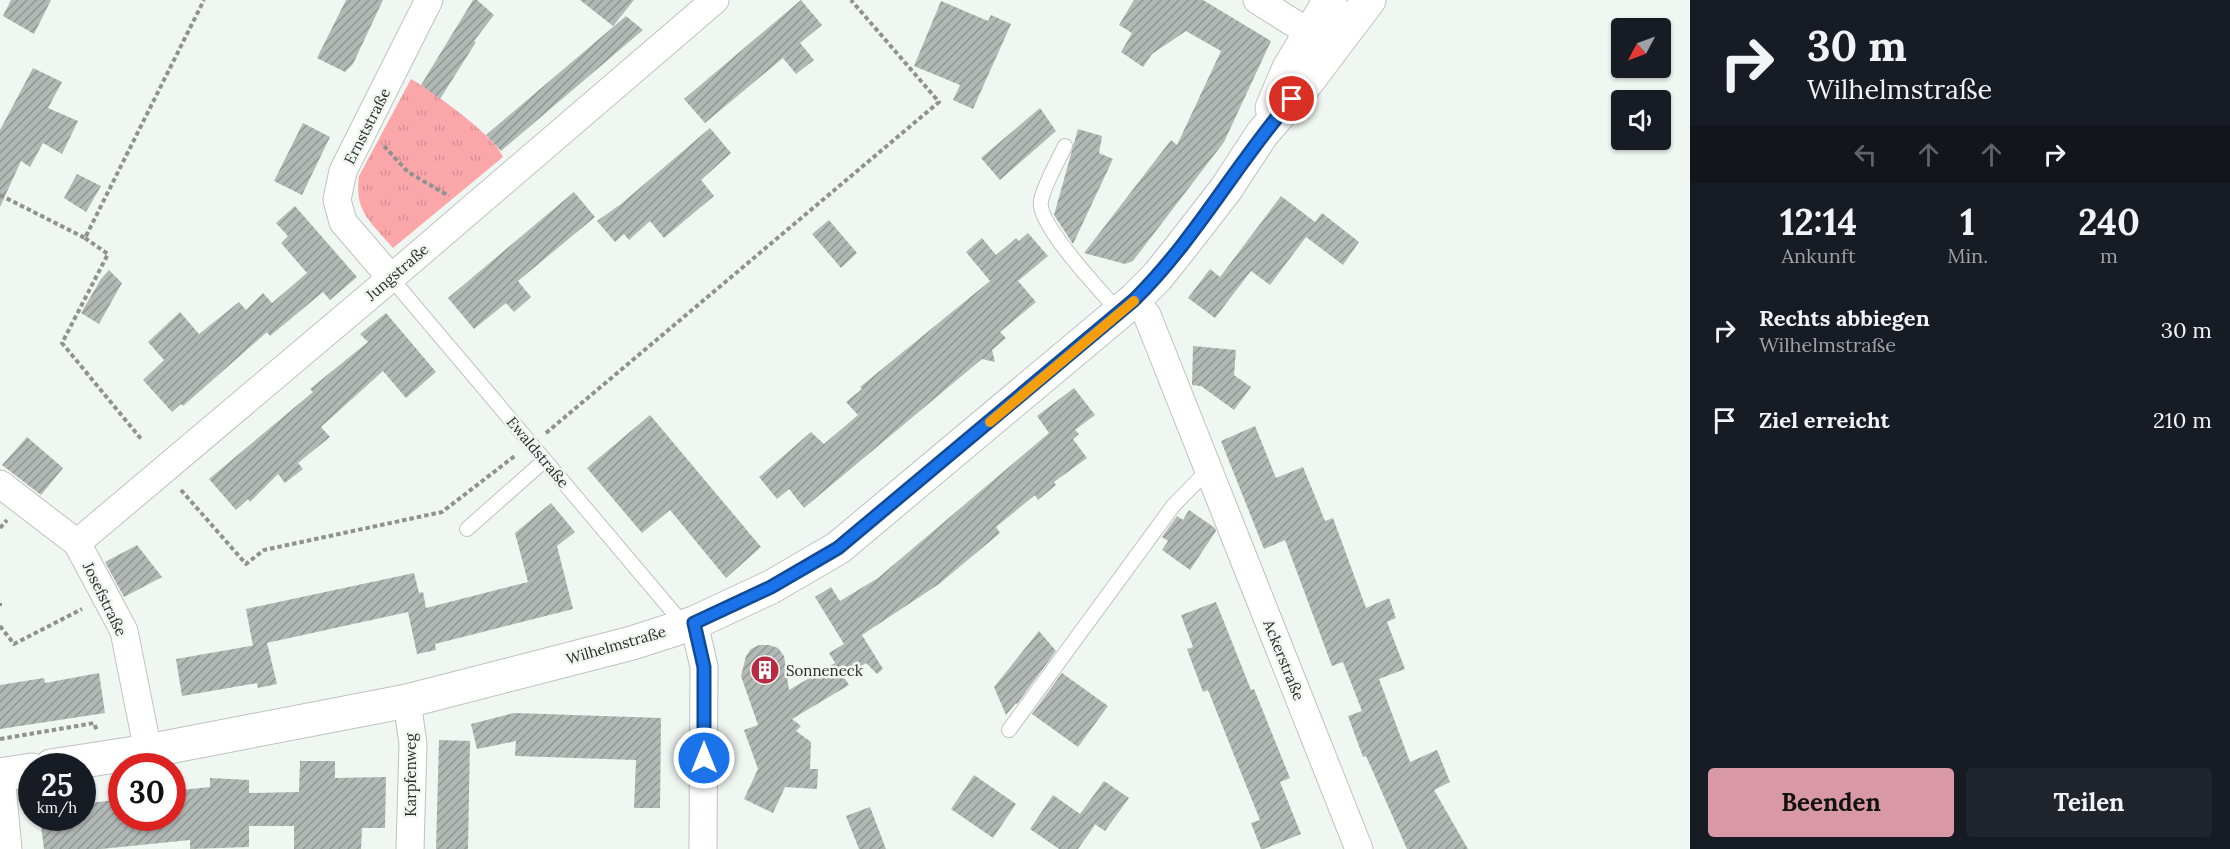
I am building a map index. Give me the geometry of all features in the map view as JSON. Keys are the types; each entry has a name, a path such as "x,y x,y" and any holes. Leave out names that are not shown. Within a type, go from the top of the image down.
{"street":[{"name":"Ernststraße","path":"391,278 343,222 337,200 344,171 429,0"},
{"name":"Jungstraße","path":"77,543 715,0"},
{"path":"1257,0 1321,40 1330,0"},
{"name":"Wilhelmstraße","path":"96,759 407,701 632,643 689,624 771,587 838,548 1127,306 1157,278 1226,189 1321,40 1369,0"},
{"name":"Ackerstraße","path":"1127,306 1147,315 1359,849"},
{"name":"Josefstraße","path":"0,484 77,543 124,631 148,751"},
{"path":"689,624 704,667 703,849"},
{"name":"Karpfenweg","path":"407,701 413,744 410,849"},
{"path":"8,849 11,773"}],"lane":[{"path":"1065,147 1040,202 1042,215 1073,259 1127,306"},
{"name":"Ewaldstraße","path":"391,278 531,444 689,624"},
{"path":"467,529 545,460"},
{"path":"1009,730 1173,506 1208,470"}],"path":[{"path":"85,238 204,0"},
{"path":"164,469 246,564 264,550 442,512 531,444 939,102 851,0"},
{"path":"364,132 379,140 408,172 454,198 467,212"},
{"path":"0,195 85,238 108,254 62,343 141,440"},
{"path":"0,626 14,644 106,596"},
{"path":"0,739 94,723"}],"green space":[{"path":"411,79 476,126 498,148 503,157 393,248 371,223 362,208 359,199 359,176"}],"building":[{"path":"11,0 51,0 34,34 3,16"},
{"path":"346,0 383,0 353,64 345,72 317,58"},
{"path":"473,0 477,0 494,15 474,41 476,42 440,99 421,85"},
{"path":"580,0 634,0 613,26"},
{"path":"801,0 822,25 800,43 814,60 796,74 783,58 705,123 684,99"},
{"path":"1134,0 1203,0 1271,41 1224,142 1133,261 1125,264 1084,253 1171,140 1177,145 1221,51 1186,31 1152,54 1143,67 1121,52 1132,33 1119,25"},
{"path":"941,1 988,21 991,15 1011,24 973,109 953,100 960,85 914,66"},
{"path":"626,16 643,30 501,151 486,135"},
{"path":"33,68 62,82 48,108 78,121 62,154 43,143 30,167 21,161 0,207 0,130"},
{"path":"1040,108 1056,131 1000,180 981,158"},
{"path":"303,123 330,137 302,195 274,181"},
{"path":"710,128 731,153 701,180 714,196 664,238 650,221 629,240 624,234 615,242 597,221 621,204"},
{"path":"1078,129 1102,136 1099,153 1113,159 1073,244 1054,215"},
{"path":"77,174 101,186 86,212 64,198"},
{"path":"574,192 595,217 518,281 531,297 514,312 506,303 474,329 448,298"},
{"path":"1281,196 1315,222 1322,213 1359,242 1343,265 1306,237 1270,285 1251,271 1215,318 1188,298 1210,269 1220,277"},
{"path":"295,206 357,277 330,300 323,292 270,336 267,332 183,406 181,404 172,412 143,380 164,360 148,342 180,312 199,334 239,302 246,310 263,293 272,303 307,273 281,243 288,236 276,223"},
{"path":"829,220 857,253 841,268 812,234"},
{"path":"1028,233 1048,256 1018,281 1036,302 1000,332 1006,338 992,350 995,362 982,359 804,508 789,489 777,499 759,477 811,432 824,444 858,415 846,402 862,389 860,387 990,281 966,252 982,238 996,255 1016,238 1019,241"},
{"path":"109,270 122,283 99,324 81,313"},
{"path":"386,313 436,372 406,398 383,371 321,427 330,437 298,463 303,469 285,483 278,474 250,502 248,499 236,510 209,479 313,392 310,389 368,342 360,334"},
{"path":"1193,346 1236,350 1234,375 1251,387 1234,410 1201,386 1192,385"},
{"path":"1074,388 1095,415 1075,430 1079,434 1073,439 1087,458 1054,482 1056,485 1038,500 1035,495 996,527 1000,533 939,584 862,635 883,669 877,674 866,663 844,677 829,653 844,644 815,597 831,587 840,601 878,578 1049,433 1037,416"},
{"path":"650,415 761,547 726,578 670,510 642,533 587,468"},
{"path":"1255,426 1276,478 1303,467 1325,521 1333,518 1366,608 1389,598 1396,618 1387,622 1405,669 1379,679 1410,762 1437,750 1450,782 1434,790 1468,849 1407,849 1366,756 1363,757 1348,716 1362,711 1343,662 1332,666 1285,540 1264,549 1221,441"},
{"path":"27,437 63,468 41,495 2,465"},
{"path":"551,503 575,532 557,546 573,609 435,644 436,650 417,654 408,612 253,646 246,609 414,573 419,593 423,592 426,608 528,582 515,533"},
{"path":"1189,510 1216,531 1190,570 1162,550 1168,541 1162,537 1177,516 1183,520"},
{"path":"137,545 162,577 124,597 105,562"},
{"path":"1216,602 1251,690 1254,689 1290,778 1280,782 1301,834 1264,849 1261,849 1251,823 1260,820 1208,690 1203,692 1187,649 1193,647 1181,615"},
{"path":"1039,631 1056,651 1017,704 1006,715 994,687"},
{"path":"267,643 277,684 258,688 257,683 182,696 176,659"},
{"path":"759,645 778,648 784,656 789,690 835,663 849,685 792,719 801,726 796,731 811,742 810,769 818,769 817,789 785,787 773,813 744,799 758,769 744,730 758,725 741,676 746,656 751,649"},
{"path":"99,673 105,713 0,729 0,685 44,678 45,683"},
{"path":"1062,673 1108,706 1078,747 1032,714"},
{"path":"514,713 661,718 660,808 634,808 636,760 515,756 516,741 477,749 471,724"},
{"path":"439,740 470,741 468,849 436,849"},
{"path":"300,761 335,761 335,778 386,777 385,828 362,828 361,849 294,849 294,826 249,826 249,847 190,849 190,840 101,849 44,849 42,831 96,831 96,802 108,801 108,831 186,831 186,790 210,787 210,778 249,780 249,793 299,792"},
{"path":"974,775 1016,804 993,838 951,809"},
{"path":"1104,781 1129,798 1105,831 1093,823 1095,825 1078,849 1059,849 1030,829 1053,795 1080,814"},
{"path":"870,807 886,849 859,849 846,816"}],"slow traffic":[{"path":"990,422 1134,301"}],"place":[{"name":"Sonneneck","path":"765,670"}],"route":[{"path":"704,758 704,667 694,623 771,587 838,548 1134,300 1157,278 1226,189 1262,134 1292,99"}]}
